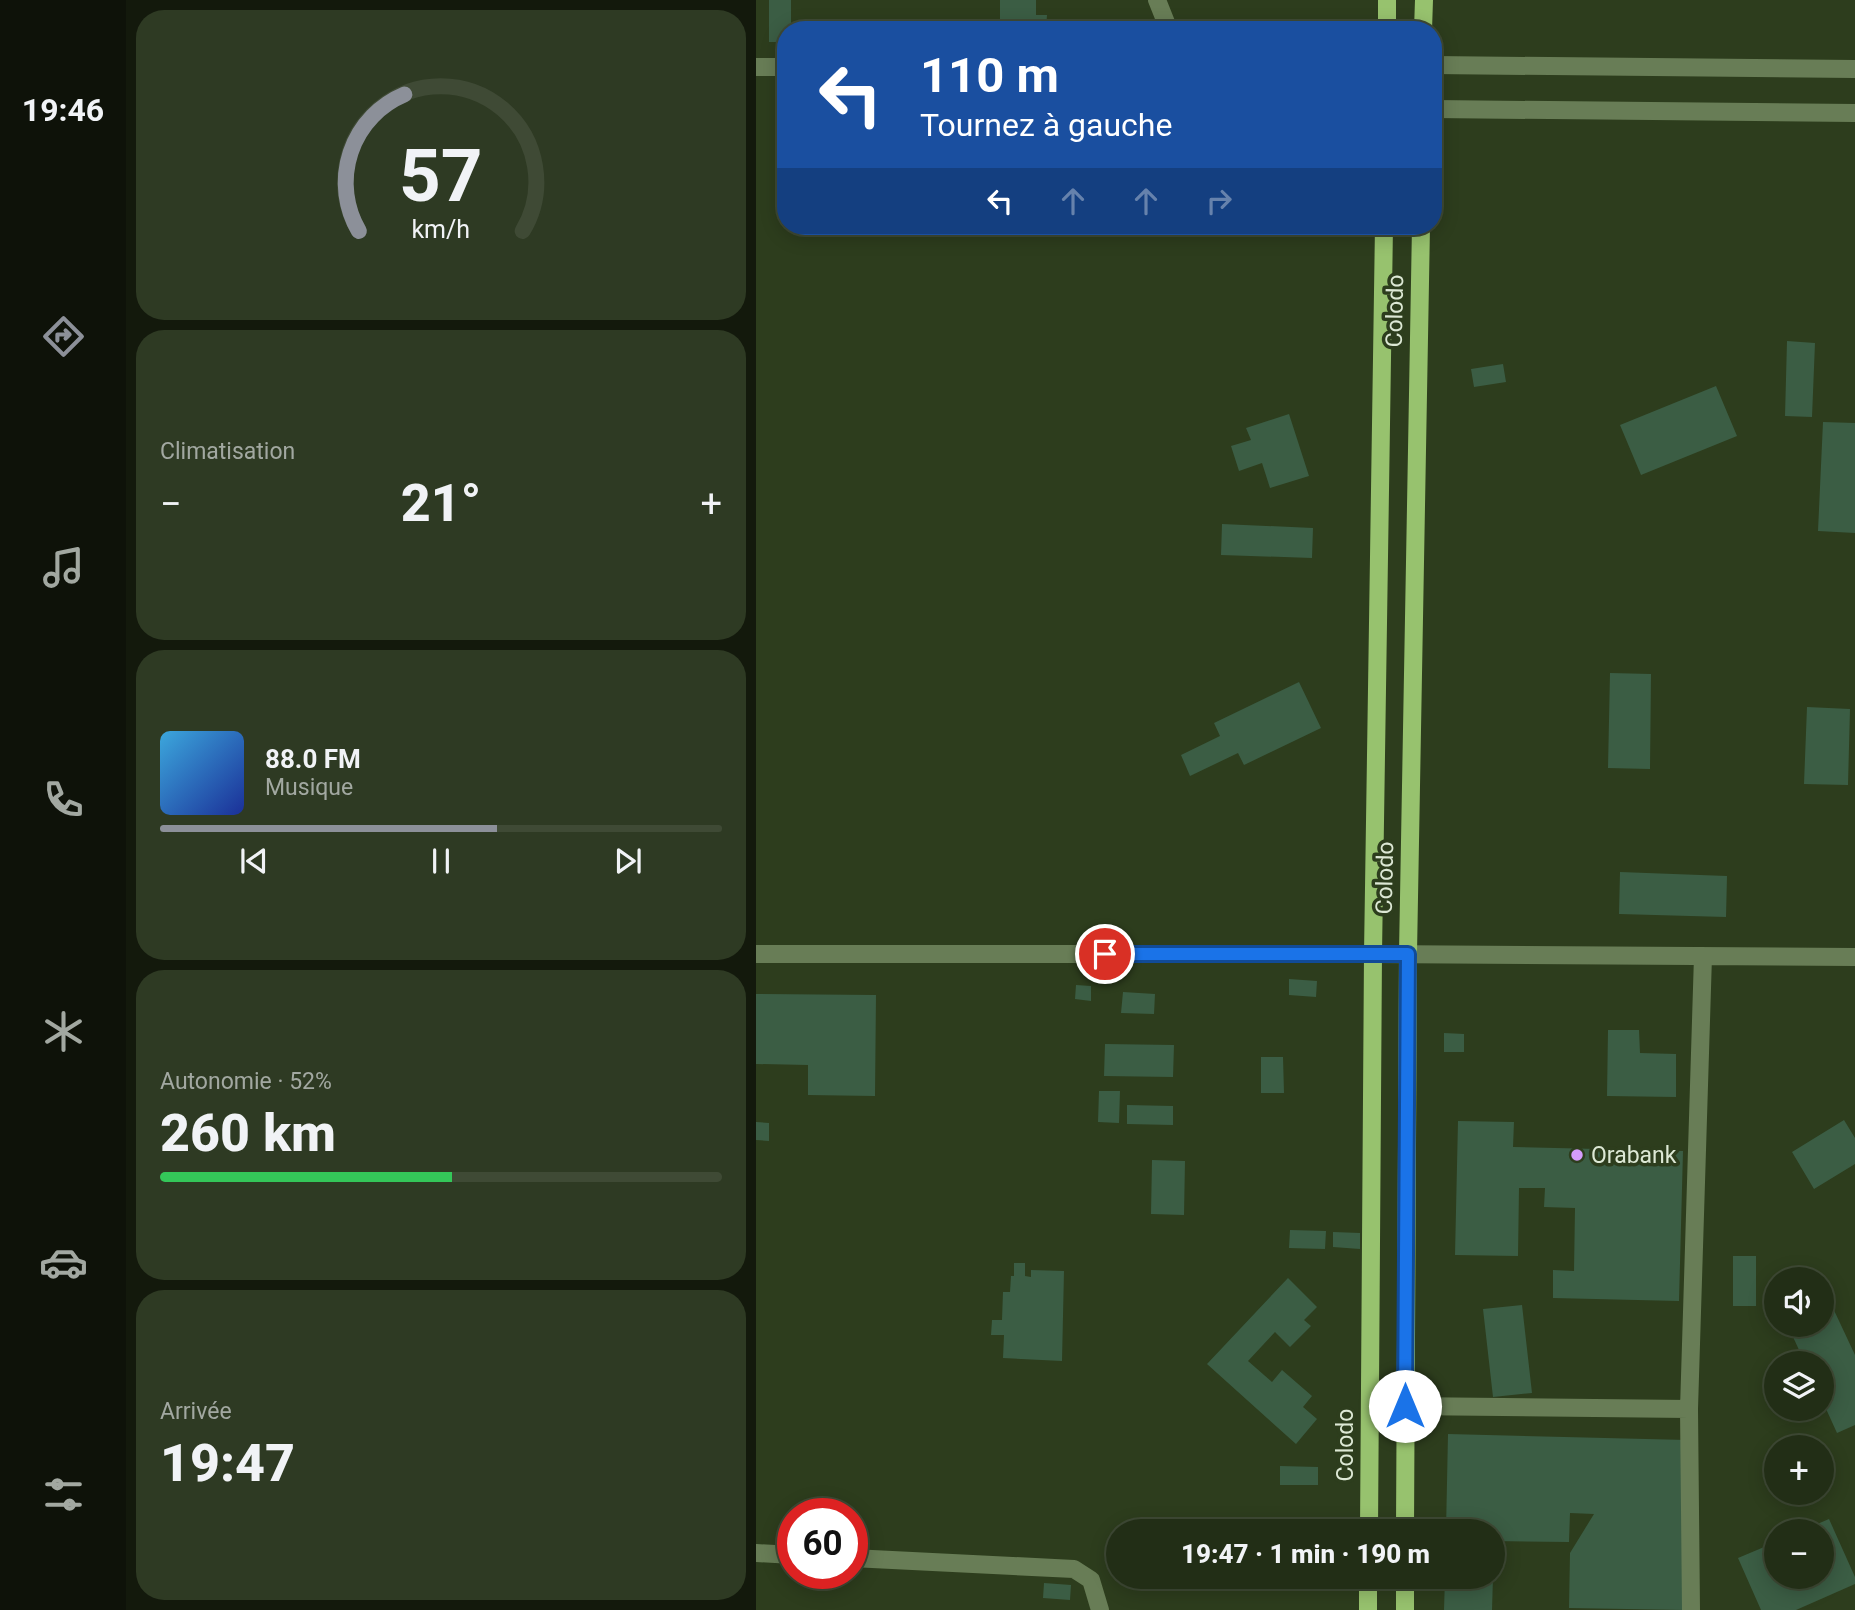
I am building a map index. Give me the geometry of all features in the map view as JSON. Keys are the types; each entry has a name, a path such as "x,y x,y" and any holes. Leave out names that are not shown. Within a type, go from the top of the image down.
{"main road":[{"path":"1387,0 1387,21"},
{"path":"1423,21 1424,0"},
{"name":"Colodo","path":"1369,1519 1373,954 1384,235"},
{"name":"Colodo","path":"1405,1519 1408,954 1421,235"},
{"path":"1368,1589 1368,1610"},
{"path":"1405,1589 1405,1610"}],"street":[{"path":"1157,0 1165,21"},
{"path":"1442,65 1855,69"},
{"path":"756,67 777,67"},
{"path":"1442,109 1855,113"},
{"path":"756,954 1855,957"},
{"path":"1691,1610 1689,1409 1703,956"},
{"path":"1405,1406 1689,1409"},
{"path":"756,1553 777,1554"},
{"path":"868,1559 1074,1569 1091,1580 1100,1610"}],"building":[{"path":"769,0 791,0 791,21 777,21 777,42 769,42"},
{"path":"1000,0 1036,0 1036,15 1047,15 1047,21 1000,21"},
{"path":"1787,341 1815,343 1812,417 1785,416"},
{"path":"1503,364 1506,382 1474,387 1471,369"},
{"path":"1716,386 1737,436 1641,475 1620,425"},
{"path":"1289,414 1309,476 1270,488 1262,463 1239,471 1231,446 1251,440 1246,428"},
{"path":"1823,422 1855,423 1855,533 1818,531"},
{"path":"1222,524 1313,528 1312,558 1221,555"},
{"path":"1610,673 1651,674 1650,769 1608,768"},
{"path":"1299,682 1321,728 1244,765 1238,753 1190,776 1181,755 1220,736 1214,723"},
{"path":"1807,707 1850,709 1848,785 1804,784"},
{"path":"1620,872 1727,876 1726,917 1619,914"},
{"path":"1289,979 1317,981 1316,997 1289,995"},
{"path":"1076,985 1091,986 1091,1001 1075,999"},
{"path":"1123,992 1155,994 1154,1014 1121,1013"},
{"path":"756,994 876,995 875,1096 808,1095 808,1065 756,1064"},
{"path":"1608,1030 1639,1030 1640,1053 1676,1054 1676,1097 1607,1096"},
{"path":"1444,1033 1464,1034 1464,1052 1444,1052"},
{"path":"1105,1044 1174,1045 1173,1077 1104,1076"},
{"path":"1261,1057 1283,1057 1284,1093 1261,1093"},
{"path":"1099,1091 1120,1091 1119,1123 1098,1122"},
{"path":"1127,1105 1173,1106 1173,1125 1127,1124"},
{"path":"1844,1120 1855,1138 1855,1164 1814,1189 1792,1152"},
{"path":"1458,1121 1514,1122 1513,1147 1683,1151 1679,1301 1553,1298 1553,1270 1574,1271 1575,1208 1544,1207 1545,1188 1519,1188 1518,1256 1455,1255"},
{"path":"756,1122 769,1123 769,1141 756,1140"},
{"path":"1152,1160 1185,1161 1184,1215 1151,1214"},
{"path":"1290,1230 1326,1231 1325,1249 1289,1248"},
{"path":"1333,1232 1360,1233 1360,1249 1333,1247"},
{"path":"1733,1256 1756,1256 1756,1306 1733,1306"},
{"path":"1014,1263 1025,1263 1025,1276 1031,1277 1031,1270 1064,1271 1062,1361 1003,1358 1004,1335 991,1335 992,1320 1002,1320 1003,1292 1010,1292"},
{"path":"1288,1278 1317,1307 1304,1320 1311,1326 1290,1347 1275,1332 1248,1361 1272,1382 1282,1370 1312,1396 1303,1407 1317,1419 1296,1444 1207,1364"},
{"path":"1522,1305 1532,1393 1493,1397 1483,1309"},
{"path":"1834,1310 1855,1355 1855,1425 1837,1433 1832,1421 1834,1421 1834,1351 1799,1351 1793,1337 1834,1337"},
{"path":"1448,1434 1687,1440 1683,1610 1569,1608 1570,1553 1594,1514 1570,1513 1569,1542 1505,1541 1505,1519 1446,1519"},
{"path":"1280,1466 1318,1467 1318,1485 1280,1485"},
{"path":"1834,1530 1855,1577 1855,1584 1796,1610 1761,1610 1738,1558 1764,1547 1764,1589 1834,1589"},
{"path":"1044,1583 1071,1585 1070,1600 1043,1598"},
{"path":"1445,1589 1493,1589 1492,1610 1444,1610"}],"place":[{"name":"Orabank","path":"1577,1155"}],"route":[{"path":"1105,954 1408,954 1405,1406"}]}
